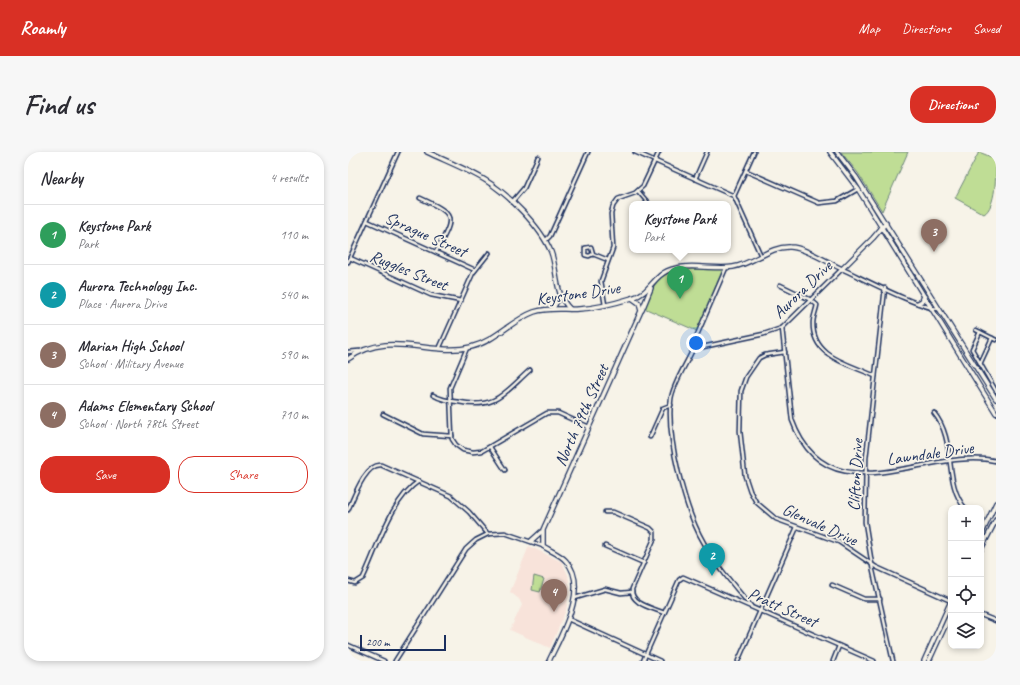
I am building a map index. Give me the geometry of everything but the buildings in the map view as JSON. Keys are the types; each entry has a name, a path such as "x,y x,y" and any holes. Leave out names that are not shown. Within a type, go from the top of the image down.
{"street":[{"path":"348,262 398,152"},
{"path":"427,152 483,179 512,203 536,226 546,240 555,264 560,296 570,308"},
{"path":"546,240 550,236 588,152"},
{"path":"635,152 734,196 761,256"},
{"path":"605,305 601,281 613,243 611,214 612,206 621,197 638,191 645,184 660,152"},
{"path":"695,178 707,152"},
{"path":"734,196 754,152"},
{"path":"830,152 858,189 996,413"},
{"path":"837,152 856,177 886,223 996,399"},
{"path":"512,203 524,188 538,157"},
{"path":"746,171 819,203 837,201 858,189"},
{"path":"638,191 647,201"},
{"path":"420,198 445,210 449,216 449,224 436,252"},
{"name":"Sprague Street","path":"366,221 475,270"},
{"name":"Aurora Drive","path":"696,348 765,334 782,328 886,223"},
{"name":"Keystone Drive","path":"348,352 391,345 467,348 487,341 528,315 553,308 587,308 605,305 643,294 662,274 672,269 726,268 744,264 782,248 793,247 918,303 933,309 939,309"},
{"path":"440,347 475,270 489,253"},
{"path":"593,254 608,260"},
{"name":"Ruggles Street","path":"350,258 431,295 461,301"},
{"path":"726,268 694,342 696,348 693,349 673,394 671,405 677,463 684,494 694,523 703,542 716,562 751,606"},
{"path":"780,285 811,300 817,305 813,329 816,339 822,349 833,358 874,376"},
{"name":"North 79th Street","path":"531,541 540,535 543,530 652,286"},
{"name":"Clifton Drive","path":"885,288 874,376 865,474 865,522 872,564 893,661"},
{"path":"918,303 923,299 924,295"},
{"path":"553,308 560,296"},
{"path":"632,298 639,303 641,311"},
{"name":"Lawndale Drive","path":"782,328 791,413 795,427 802,440 813,454 828,464 846,471 865,474 981,458 996,461"},
{"path":"976,330 996,340"},
{"path":"980,332 972,349 996,391"},
{"path":"980,364 992,338"},
{"path":"467,348 451,384 450,401 452,436 456,445 466,451 479,452 547,413 558,413 589,427"},
{"path":"348,359 359,351"},
{"name":"Glenvale Drive","path":"785,352 761,356 746,377 740,396 740,431 745,476 753,497 771,516 839,542 872,564 948,600"},
{"path":"433,395 439,399 475,405 490,403 498,398 530,370"},
{"path":"650,437 663,408 671,405"},
{"path":"934,413 946,435 956,491 963,505"},
{"path":"383,414 424,434 452,436"},
{"path":"490,447 505,470"},
{"path":"348,510 361,482 373,466 381,464 444,492 457,501 488,534"},
{"path":"348,581 358,582 364,575 392,512 413,485 419,481"},
{"path":"984,523 996,502"},
{"path":"605,512 613,512 650,528 654,532 654,539 632,592 636,600 664,613 643,661"},
{"path":"984,543 995,522"},
{"path":"738,661 797,527"},
{"name":"North 79th Street","path":"542,546 543,530"},
{"path":"395,661 466,549 476,540 488,534 501,532 542,546 563,558 569,565 575,582 575,598 568,619 549,661"},
{"path":"605,546 644,563"},
{"name":"Pratt Street","path":"664,613 681,578 685,577 874,661"},
{"path":"832,585 864,599 880,599"},
{"path":"575,598 605,589 622,593 632,592"},
{"path":"924,661 948,608"},
{"path":"984,616 996,621"},
{"path":"568,619 660,661"},
{"path":"929,661 948,620"},
{"path":"348,645 384,661"},
{"path":"832,661 840,646"}],"shaded area":[{"path":"529,546 562,562 568,575 570,589 566,610 550,648 510,630 522,605 519,599 510,592"}],"green space":[{"path":"841,152 908,152 882,211 858,173"},
{"path":"979,152 996,159 993,197 991,205 984,214 955,198"},
{"path":"685,269 721,269 724,271 697,331 644,308 654,286 662,277 668,273"},
{"path":"534,576 544,579 540,592 532,590"}],"place":[{"name":"Marian High School","path":"934,252"},
{"name":"Keystone Park","path":"680,299"},
{"name":"Aurora Technology Inc.","path":"712,576"},
{"name":"Adams Elementary School","path":"554,612"}]}
